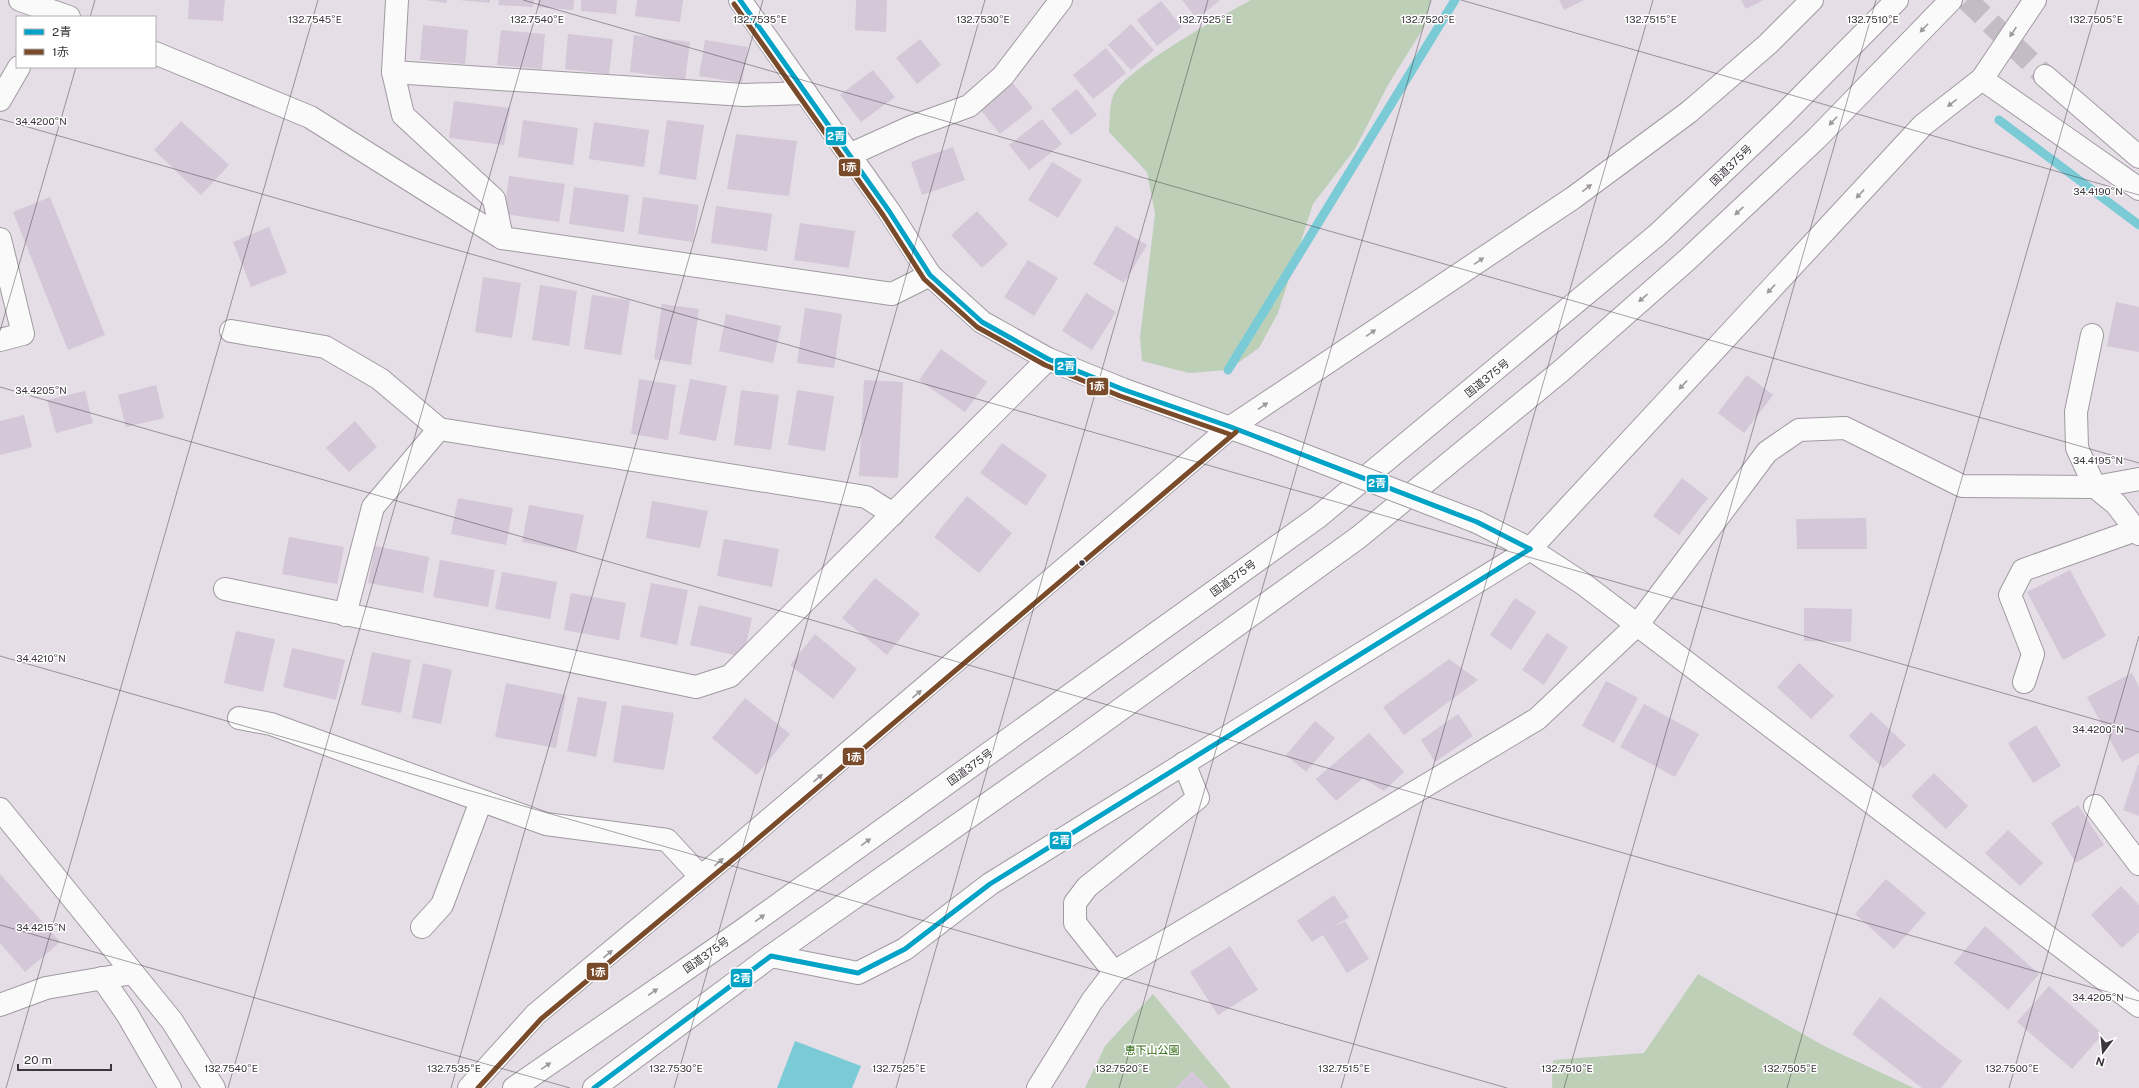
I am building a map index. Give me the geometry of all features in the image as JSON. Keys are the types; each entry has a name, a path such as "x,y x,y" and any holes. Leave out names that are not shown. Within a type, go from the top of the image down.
{"main road":[{"path":"20,0 55,14"},
{"path":"397,0 393,72 403,115 494,199 502,238"},
{"path":"740,0 849,155 930,275 982,322 1048,359 1122,389 1231,427 1477,522 1530,549 1582,583 1638,624 2139,1006"},
{"path":"849,155 911,127 969,106 1003,76 1061,0"},
{"path":"469,1088 536,1014 1231,427 1573,198 1689,112 1768,44 1812,0"},
{"name":"国道375号","path":"514,1088 740,932 1318,517 1658,234 1782,116 1897,0"},
{"path":"594,1088 771,956 1068,748 1359,537 1561,371 1687,260 1817,138 1951,0"},
{"path":"771,956 858,973 904,949 990,884 1530,549 1924,125 1982,79 2035,0"},
{"path":"156,53 310,117 502,238 892,294 930,275"},
{"path":"0,100 18,68"},
{"path":"393,72 744,95 806,93"},
{"path":"2045,76 2139,157"},
{"path":"1982,79 2139,189"},
{"path":"0,239 23,334 0,340"},
{"path":"231,330 325,347 380,379 439,429 866,498 893,514"},
{"path":"2024,682 2032,654 2010,594 2023,570 2137,532 2116,504 2094,487 2077,448 2076,412 2092,335"},
{"path":"225,589 696,687 730,676 1048,359"},
{"path":"1038,1088 1092,1001 1114,972 1537,719 1638,624 1767,452 1799,430 1845,428 1962,486 2094,487 2139,480"},
{"path":"345,615 373,507 439,429"},
{"path":"239,718 271,724 546,824 668,840 700,877"},
{"path":"1114,972 1075,923 1075,903 1087,887 1198,798 1184,763"},
{"path":"422,927 442,905 482,801"},
{"path":"2095,806 2139,864"},
{"path":"0,809 172,1021 214,1088"},
{"path":"0,1005 46,988 133,973"},
{"path":"102,978 127,1014 170,1088"}],"green space":[{"path":"1251,0 1431,0 1424,27 1388,85 1355,149 1313,204 1278,313 1259,348 1228,370 1189,373 1142,361 1140,337 1155,214 1147,172 1109,132 1111,104 1113,96 1121,85 1135,72 1175,44"},
{"path":"1698,974 1824,1046 1914,1088 1552,1088 1553,1060 1644,1053"},
{"name":"恵下山公園","path":"1153,994 1231,1088 1085,1088 1105,1046"}],"water":[{"path":"795,1041 861,1066 852,1088 777,1088"}],"building":[{"path":"189,0 225,0 223,21 188,19"},
{"path":"426,0 447,0 446,3"},
{"path":"459,0 490,0 490,3"},
{"path":"499,0 534,0 533,7 498,5"},
{"path":"538,0 574,0 573,10 538,7"},
{"path":"581,0 617,0 616,14 581,11"},
{"path":"637,0 683,0 680,22 635,16"},
{"path":"856,0 887,0 886,32 855,30"},
{"path":"1182,0 1220,0 1197,19"},
{"path":"1559,0 1584,0 1564,10"},
{"path":"1741,0 1763,0 1746,9"},
{"path":"1161,1 1182,27 1157,46 1137,20"},
{"path":"1131,24 1154,50 1131,70 1108,45"},
{"path":"423,25 468,30 465,64 420,60"},
{"path":"501,30 545,34 542,69 497,65"},
{"path":"568,34 613,39 609,74 565,69"},
{"path":"634,35 690,42 685,80 630,72"},
{"path":"920,39 941,65 917,84 896,58"},
{"path":"705,40 748,47 742,83 699,76"},
{"path":"1106,48 1126,73 1093,99 1073,75"},
{"path":"873,70 895,97 861,122 840,95"},
{"path":"1013,83 1033,108 1000,134 980,109"},
{"path":"1077,89 1097,115 1071,135 1051,109"},
{"path":"454,101 510,108 504,145 449,138"},
{"path":"1042,119 1062,144 1029,170 1009,145"},
{"path":"523,120 578,128 573,165 518,157"},
{"path":"667,120 704,125 696,180 659,174"},
{"path":"181,121 229,165 201,195 154,150"},
{"path":"594,122 649,130 644,167 589,159"},
{"path":"736,134 797,141 789,196 727,189"},
{"path":"953,147 965,180 922,195 911,162"},
{"path":"1052,162 1082,180 1058,218 1028,200"},
{"path":"509,176 565,184 559,222 504,214"},
{"path":"574,187 629,195 624,232 569,224"},
{"path":"50,197 105,335 68,350 13,212"},
{"path":"643,197 699,205 693,242 638,234"},
{"path":"716,206 772,214 767,251 711,243"},
{"path":"977,211 1008,244 982,268 951,235"},
{"path":"800,223 855,231 849,268 794,260"},
{"path":"1116,226 1147,245 1124,283 1093,264"},
{"path":"269,227 287,273 251,287 233,242"},
{"path":"1028,260 1058,278 1034,316 1004,297"},
{"path":"483,277 521,283 512,338 475,332"},
{"path":"540,285 577,291 569,346 532,340"},
{"path":"1086,293 1116,312 1092,350 1062,331"},
{"path":"592,295 630,300 621,355 584,349"},
{"path":"2116,302 2139,307 2139,352 2107,346"},
{"path":"662,304 699,309 691,365 654,359"},
{"path":"805,308 842,314 834,368 797,363"},
{"path":"726,314 781,326 773,363 719,351"},
{"path":"941,349 987,382 965,412 919,380"},
{"path":"1747,375 1773,395 1744,433 1718,413"},
{"path":"639,379 676,385 668,440 631,434"},
{"path":"690,379 727,386 716,441 679,434"},
{"path":"864,380 903,382 898,478 859,476"},
{"path":"156,385 164,418 126,427 118,395"},
{"path":"741,390 779,395 771,450 734,445"},
{"path":"797,390 834,396 825,451 788,445"},
{"path":"85,391 93,423 56,433 47,400"},
{"path":"24,415 32,447 0,455 0,421"},
{"path":"355,421 377,447 349,472 326,448"},
{"path":"1002,443 1047,475 1026,506 980,473"},
{"path":"1682,478 1708,498 1679,535 1653,516"},
{"path":"967,496 1012,533 979,573 934,537"},
{"path":"458,498 513,508 506,545 451,534"},
{"path":"652,501 708,511 700,548 646,538"},
{"path":"529,505 584,515 576,552 522,542"},
{"path":"1866,518 1867,549 1797,549 1796,519"},
{"path":"289,537 344,547 337,584 282,574"},
{"path":"724,539 779,549 772,587 717,576"},
{"path":"375,546 429,557 423,593 368,583"},
{"path":"440,560 495,570 488,607 433,597"},
{"path":"2070,570 2106,636 2063,660 2027,592"},
{"path":"502,572 557,582 550,619 495,609"},
{"path":"875,578 920,614 887,655 842,618"},
{"path":"651,583 688,590 677,645 640,637"},
{"path":"571,593 626,603 619,640 564,630"},
{"path":"1515,598 1536,612 1511,650 1490,635"},
{"path":"699,605 752,618 743,657 690,645"},
{"path":"1804,608 1852,609 1851,642 1804,641"},
{"path":"236,631 275,639 263,692 224,683"},
{"path":"1547,633 1568,647 1544,685 1522,670"},
{"path":"815,634 857,669 833,699 790,665"},
{"path":"292,648 345,660 336,700 283,687"},
{"path":"372,652 411,660 401,713 361,705"},
{"path":"1449,659 1478,680 1404,735 1383,707"},
{"path":"423,663 452,670 441,724 412,718"},
{"path":"1799,663 1834,696 1811,719 1777,687"},
{"path":"2132,673 2139,687 2139,753 2122,762 2087,697"},
{"path":"1606,681 1638,698 1614,743 1582,726"},
{"path":"506,683 566,695 556,748 495,737"},
{"path":"578,697 607,702 596,757 567,751"},
{"path":"745,698 790,734 757,775 712,738"},
{"path":"1644,704 1699,734 1675,777 1620,747"},
{"path":"622,705 674,713 664,770 613,762"},
{"path":"1871,712 1906,745 1883,768 1849,736"},
{"path":"1458,714 1473,736 1435,762 1421,740"},
{"path":"1315,721 1335,738 1306,772 1286,755"},
{"path":"2036,725 2061,766 2033,783 2008,743"},
{"path":"1369,733 1404,772 1384,791 1363,778 1336,801 1316,779"},
{"path":"2138,765 2139,766 2139,816 2123,810"},
{"path":"1934,773 1968,806 1946,829 1911,796"},
{"path":"2078,805 2104,845 2076,863 2051,823"},
{"path":"2008,830 2043,863 2020,886 1985,853"},
{"path":"0,874 60,942 25,972 0,943"},
{"path":"1886,879 1926,913 1894,949 1855,914"},
{"path":"2121,886 2139,905 2139,932 2122,948 2091,915"},
{"path":"1334,895 1349,917 1332,928 1345,921 1369,959 1347,973 1323,935 1312,942 1297,921"},
{"path":"1985,926 2039,974 2008,1010 1954,963"},
{"path":"1230,946 1258,990 1218,1015 1190,972"},
{"path":"2049,986 2103,1034 2072,1069 2017,1022"},
{"path":"1880,997 1962,1061 1941,1088 1922,1088 1852,1034"},
{"path":"1192,1071 1209,1088 1175,1088"}],"waterway":[{"path":"1228,370 1455,0"},
{"path":"1999,120 2139,225"}],"tunnel":[{"path":"1967,0 2045,76"}],"transit line":[{"name":"2青","path":"740,0 889,211 930,275 982,322 1048,359 1122,389 1231,427 1477,522 1530,549"},
{"name":"1赤","path":"734,4 883,215 924,279 977,327 1045,365 1120,396 1229,434"},
{"name":"1赤","path":"478,1088 541,1019 742,852 1236,432"},
{"name":"2青","path":"594,1088 771,956 858,973 905,949 990,884 1530,549"}]}
